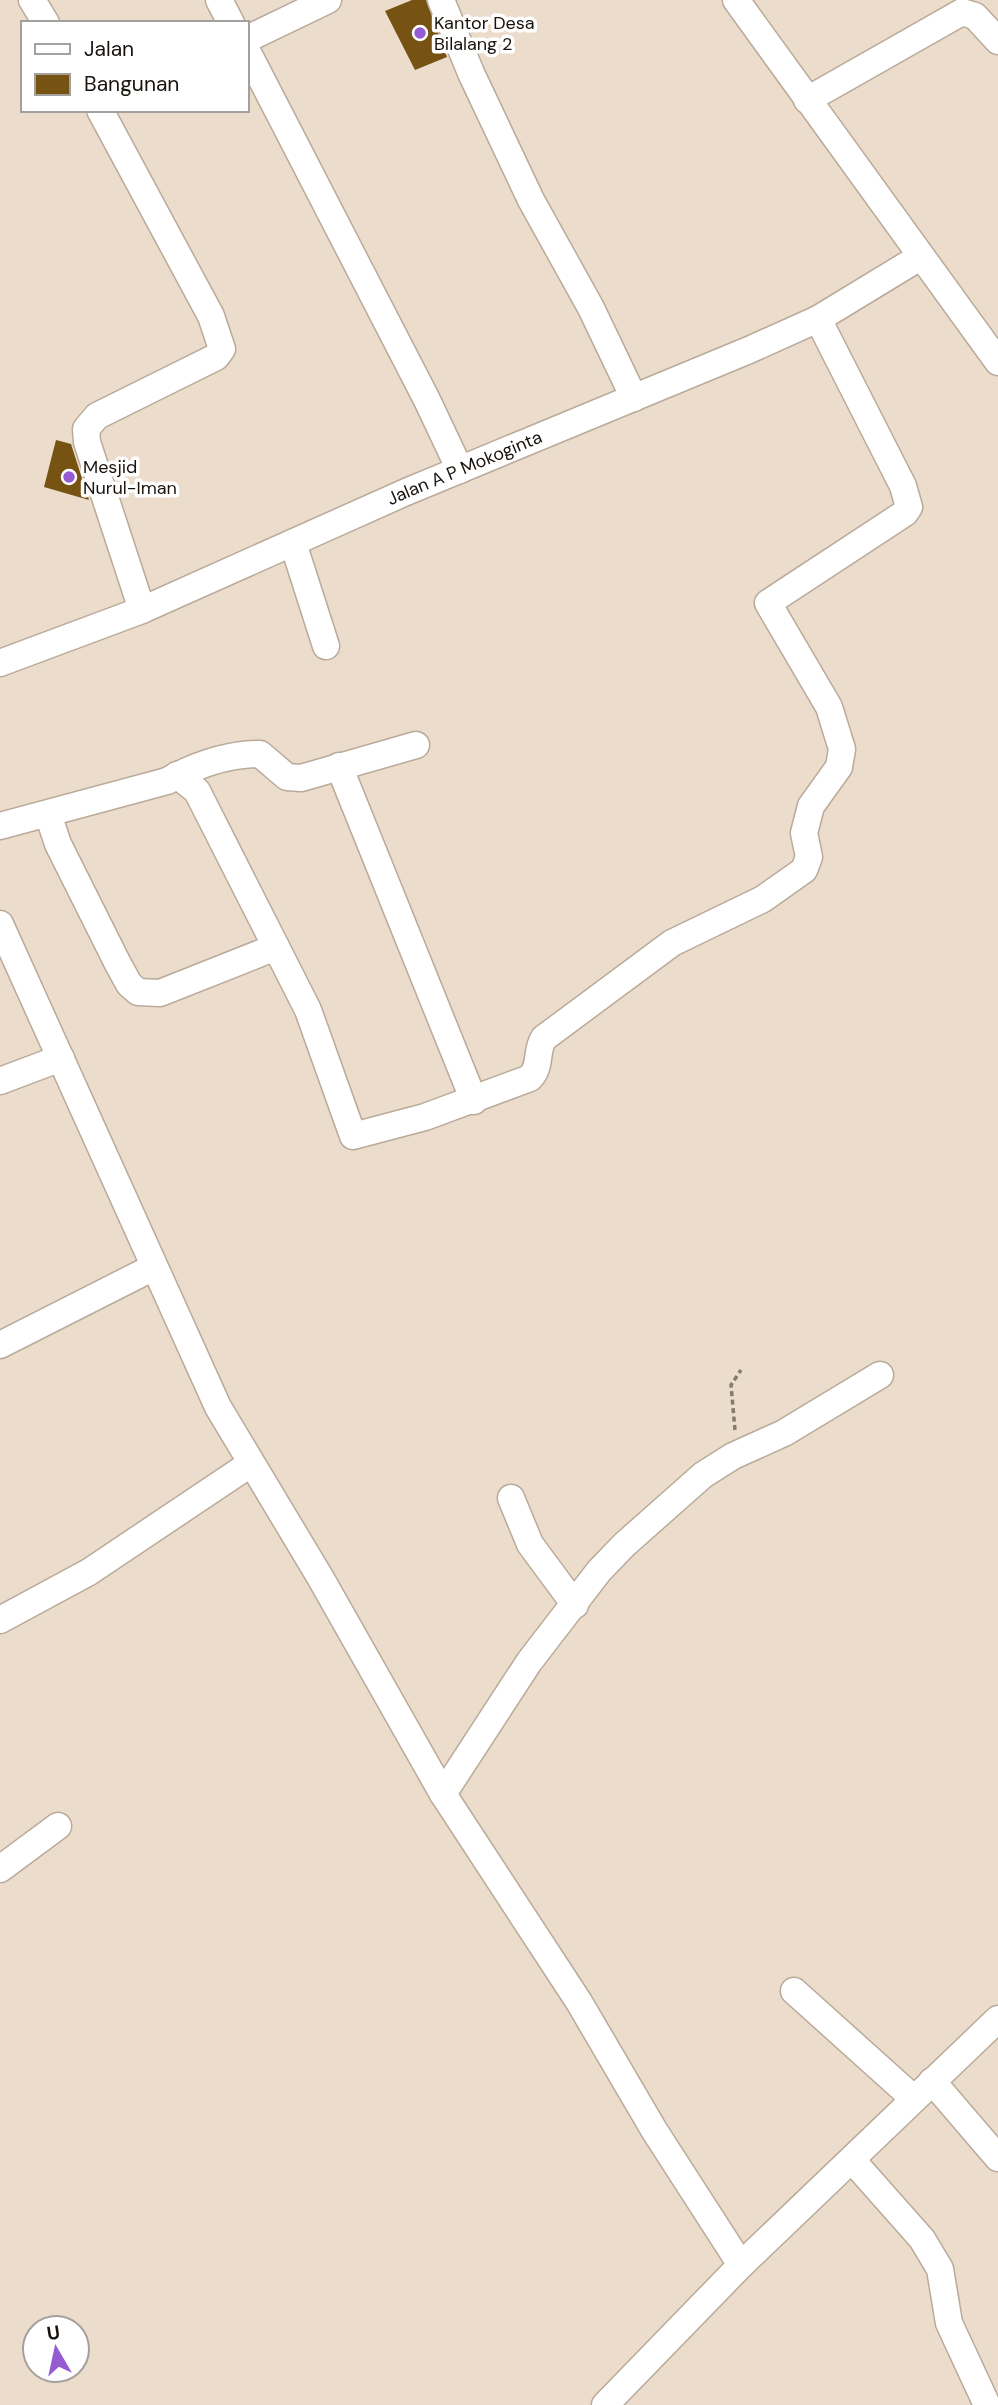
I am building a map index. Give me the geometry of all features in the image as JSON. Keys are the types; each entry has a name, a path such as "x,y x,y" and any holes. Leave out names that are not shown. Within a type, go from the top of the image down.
{"street":[{"path":"33,0 45,21"},
{"path":"219,0 230,21"},
{"path":"248,38 328,0"},
{"path":"441,0 471,73 526,188 591,308 634,398"},
{"path":"736,0 920,257 997,358"},
{"path":"807,100 962,12 975,16 998,41"},
{"path":"248,53 427,400 460,470"},
{"path":"101,112 205,304 222,349 216,357 97,416 86,429 87,442 142,610"},
{"name":"Jalan A P Mokoginta","path":"0,663 142,610 460,470 818,319 920,257"},
{"path":"177,775 197,791 276,947 310,1016 356,1138 474,1101 530,1078 537,1071 539,1045 544,1038 672,943 763,900 804,870 808,862 804,833 811,806 839,767 842,749 829,707 768,603 905,513 909,507 903,486 818,319"},
{"path":"293,543 326,646"},
{"path":"0,826 177,775 188,767 253,754 264,756 287,777 301,778 416,745"},
{"path":"339,766 474,1101"},
{"path":"48,814 58,844 118,964 129,984 138,992 160,993 276,947"},
{"path":"0,924 218,1407 320,1577 443,1794 579,2002 654,2130 741,2265"},
{"path":"0,1081 61,1058"},
{"path":"0,1345 153,1267"},
{"path":"443,1794 512,1687 598,1572 625,1545 703,1475 733,1456 785,1433 880,1375"},
{"path":"0,1620 89,1572 250,1464"},
{"path":"511,1498 530,1544 575,1605"},
{"path":"0,1869 58,1826"},
{"path":"794,1991 923,2090 998,2158"},
{"path":"605,2405 691,2320 741,2265 998,2019"},
{"path":"852,2160 922,2239 940,2269 949,2323 961,2354 987,2405"}],"path":[{"path":"733,1456 731,1385 741,1370"}],"building":[{"name":"Kantor Desa Bilalang 2","path":"412,0 426,0 447,57 415,70 385,11"},
{"name":"Mesjid Nurul-Iman","path":"56,440 71,444 89,500 44,487"}],"place":[{"name":"Kantor Desa Bilalang 2","path":"420,33"},
{"name":"Mesjid Nurul-Iman","path":"69,477"}]}
